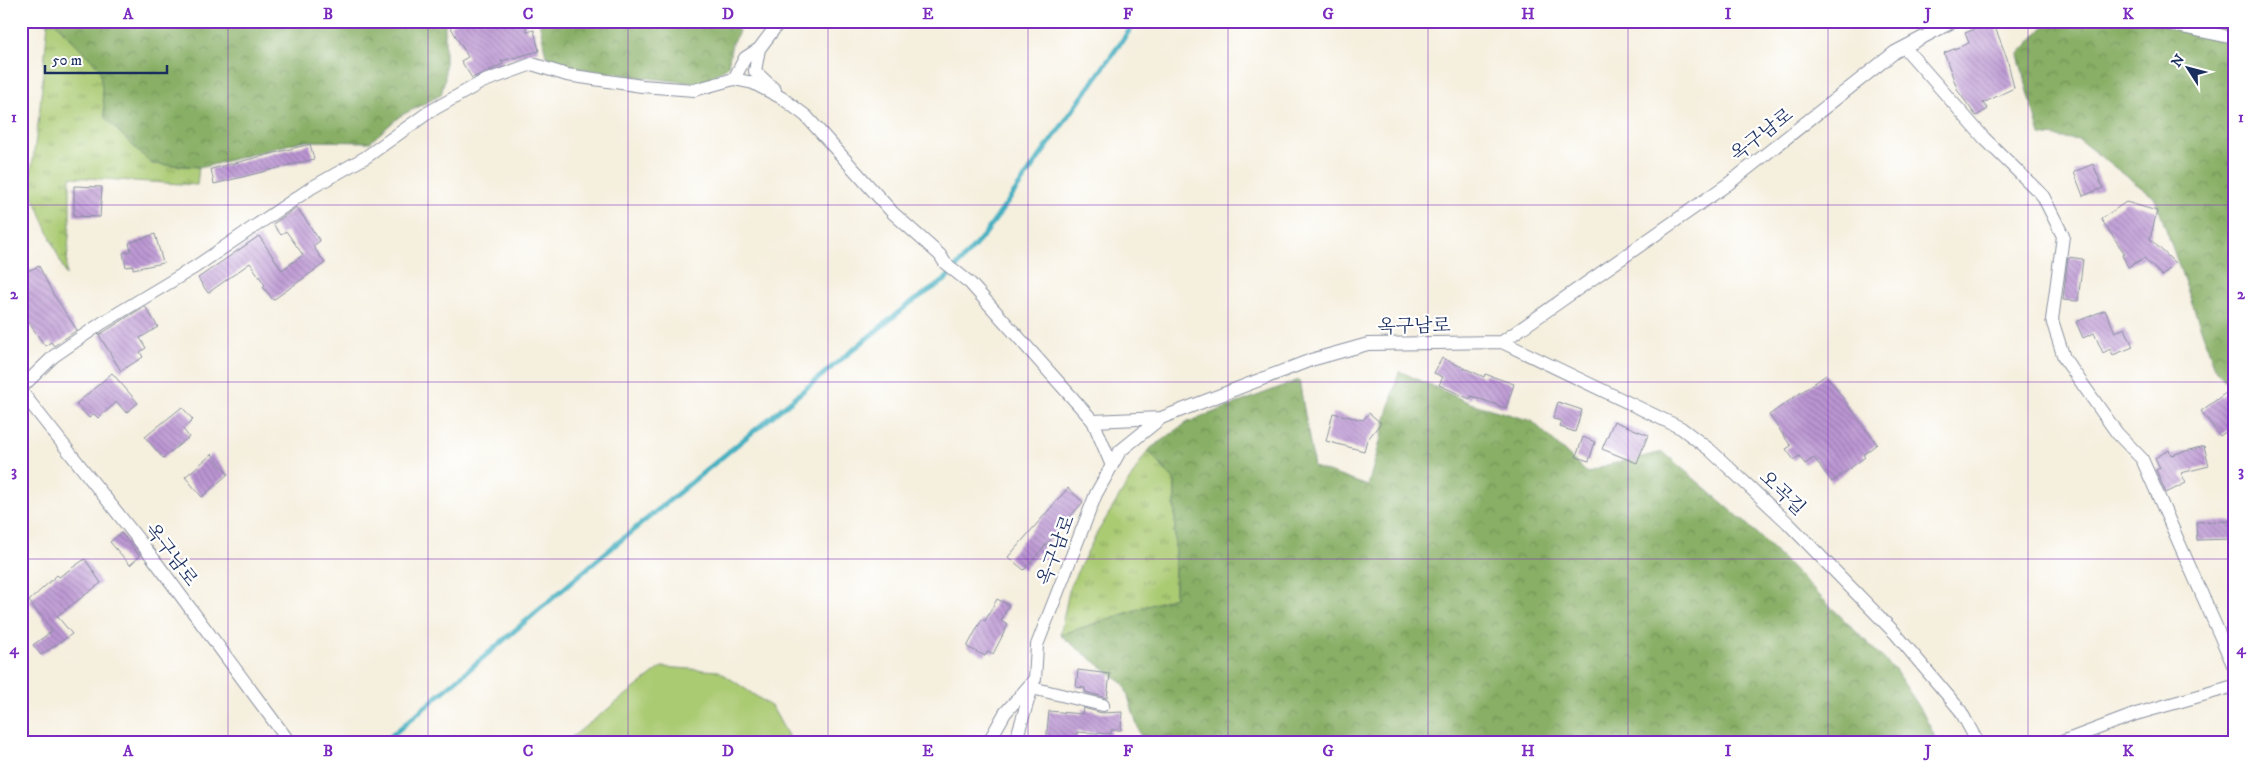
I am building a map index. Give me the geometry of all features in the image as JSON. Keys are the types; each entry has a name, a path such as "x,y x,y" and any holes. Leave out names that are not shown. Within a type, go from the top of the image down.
{"street":[{"path":"734,79 745,58 759,49 778,21"},
{"name":"옥구남로","path":"1017,742 1033,684 1037,645 1096,494 1120,451 1161,418 1311,360 1368,344 1502,342 1728,184 1895,52 1954,21"},
{"path":"2153,21 2234,38"},
{"path":"1905,48 1984,138 2042,196 2063,236 2052,320 2064,358 2117,432 2142,459 2234,667"},
{"path":"759,49 755,71 782,98 806,116 892,213 940,255 945,263 970,283 1093,421 1112,466"},
{"path":"21,389 54,356 102,323 195,267 311,188 366,157 429,112 482,82 532,64 567,75 659,88 694,90 734,79 753,83 782,98"},
{"name":"오곡길","path":"1502,342 1681,428 1710,450 1788,523 1895,632 1960,710 1978,743"},
{"name":"옥구남로","path":"21,389 153,558 290,743"},
{"path":"1093,421 1161,418"},
{"path":"988,743 1006,713 1033,684 1104,705"},
{"path":"2060,743 2136,714 2234,686"}],"green space":[{"path":"21,21 445,21 445,78 441,95 400,116 370,142 302,141 204,167 152,164 105,118 100,69 55,22 21,24"},
{"path":"539,21 734,21 739,32 732,43 728,66 702,84 569,67 546,56"},
{"path":"2049,21 2234,21 2234,390 2216,371 2155,198 2079,140 2040,135 2018,55"},
{"path":"48,22 55,22 101,70 105,118 152,164 199,167 197,185 70,177 70,223 66,275 29,186 39,117"},
{"path":"1399,371 1470,403 1532,421 1587,473 1607,465 1663,452 1747,524 1895,670 1922,711 1938,743 1143,743 1124,684 1060,635 1175,597 1175,481 1148,450 1188,422 1299,380 1314,467 1368,486"},
{"path":"1148,450 1175,481 1175,597 1060,635 1070,586 1097,533"},
{"path":"662,667 719,671 772,707 792,743 564,743"}],"building":[{"path":"458,21 525,21 527,32 534,30 539,51 501,61 503,64 472,78 461,61 468,57 450,26"},
{"path":"1993,22 2007,58 2014,88 1983,103 1988,109 1976,116 1958,91 1944,53 1969,43 1965,33"},
{"path":"310,144 314,159 214,184 211,169"},
{"path":"2093,164 2103,188 2083,196 2074,172"},
{"path":"74,186 102,187 100,217 74,216"},
{"path":"2126,202 2157,211 2150,239 2175,263 2162,276 2144,258 2128,267 2122,255 2125,254 2101,219"},
{"path":"297,207 320,241 313,246 325,263 273,300 263,287 265,285 250,263 208,293 198,278 259,236 282,270 303,255 286,231 281,235 273,224"},
{"path":"155,234 163,263 133,269 133,266 126,267 123,253 131,251 129,243"},
{"path":"2068,257 2083,259 2078,301 2063,300"},
{"path":"39,266 53,294 77,330 54,346 51,342 45,346 21,311 21,274"},
{"path":"145,306 158,327 140,338 146,348 140,352 143,357 121,371 99,335"},
{"path":"2105,310 2115,332 2125,328 2133,347 2113,355 2110,349 2103,353 2094,333 2083,338 2076,322"},
{"path":"1442,358 1484,377 1485,374 1514,384 1506,408 1471,396 1470,399 1439,385 1443,377 1434,373"},
{"path":"112,373 138,403 126,413 117,402 98,418 94,414 89,418 76,404"},
{"path":"1826,375 1877,444 1863,455 1865,457 1832,482 1814,458 1805,464 1799,456 1794,460 1786,449 1791,446 1769,415"},
{"path":"2227,392 2234,401 2234,426 2220,436 2201,411"},
{"path":"1558,402 1582,410 1575,432 1560,427 1562,421 1553,419"},
{"path":"182,407 193,420 183,429 189,437 163,458 145,437"},
{"path":"1333,413 1363,420 1369,413 1381,423 1367,440 1364,451 1326,441"},
{"path":"1614,421 1648,435 1637,463 1602,449"},
{"path":"1583,437 1595,442 1589,461 1576,457"},
{"path":"2204,446 2209,466 2181,473 2186,483 2166,493 2156,470 2160,468 2155,458 2169,450 2171,455"},
{"path":"212,454 228,474 202,497 185,477"},
{"path":"1068,488 1083,502 1024,570 1008,557"},
{"path":"2234,521 2234,539 2197,540 2196,522"},
{"path":"121,533 140,556 130,565 110,542"},
{"path":"85,559 101,583 57,616 72,634 41,655 33,645 52,631 29,601 57,575 59,577"},
{"path":"997,599 1009,605 1001,621 1008,625 993,654 988,651 985,656 967,647 982,619 985,621"},
{"path":"1078,670 1110,674 1107,698 1085,692 1085,688 1076,687"},
{"path":"1083,708 1102,713 1122,712 1121,730 1111,730 1111,734 1077,732 1077,743 1046,743 1049,711 1082,714"}],"waterway":[{"path":"383,743 609,550 910,303 944,281 985,234 1136,21"}]}
